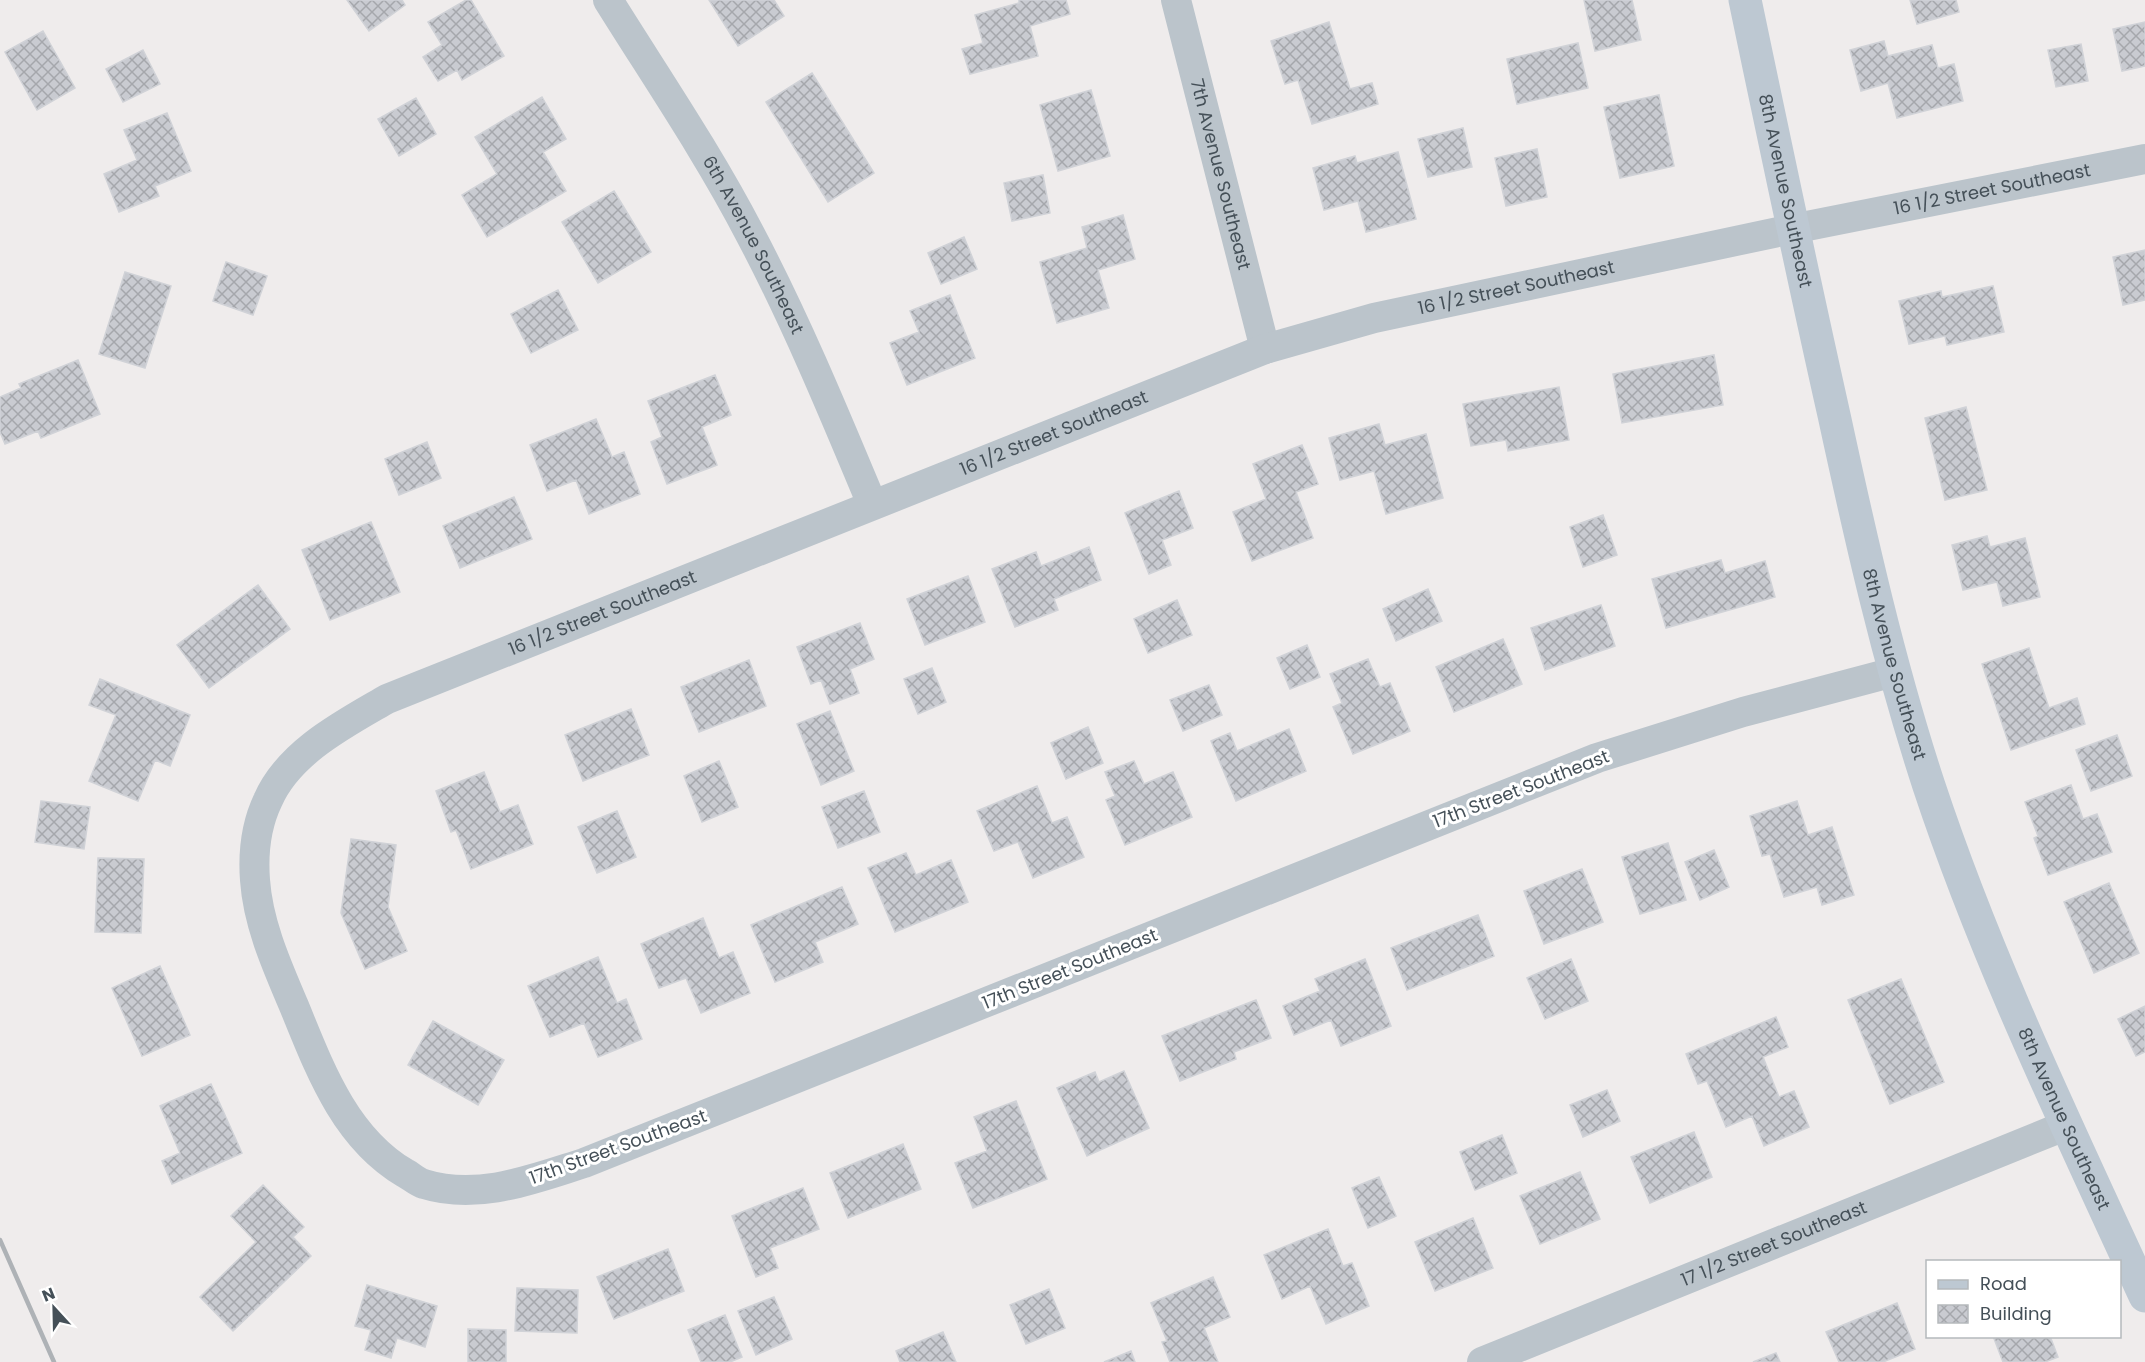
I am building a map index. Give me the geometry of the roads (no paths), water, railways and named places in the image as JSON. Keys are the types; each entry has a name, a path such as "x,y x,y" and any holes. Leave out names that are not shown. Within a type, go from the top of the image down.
{"street":[{"name":"6th Avenue Southeast","path":"608,0 749,231 804,344 873,504"},
{"name":"7th Avenue Southeast","path":"1176,0 1265,349"},
{"name":"8th Avenue Southeast","path":"1745,0 1792,229 1867,565 1894,672 1928,783 1957,868 2067,1125 2145,1296"},
{"name":"16 1/2 Street Southeast","path":"308,1040 272,955 259,908 255,881 255,844 268,800 279,781 301,756 346,723 387,699 1265,349 1374,318 1792,229 2145,159"},
{"name":"17th Street Southeast","path":"308,1040 340,1107 374,1149 391,1165 422,1183 442,1188 477,1190 509,1186 584,1163 1597,758 1732,715 1894,672"},
{"name":"17 1/2 Street Southeast","path":"1482,1362 2067,1125"}],"railway":[{"path":"0,1240 54,1362"}]}
